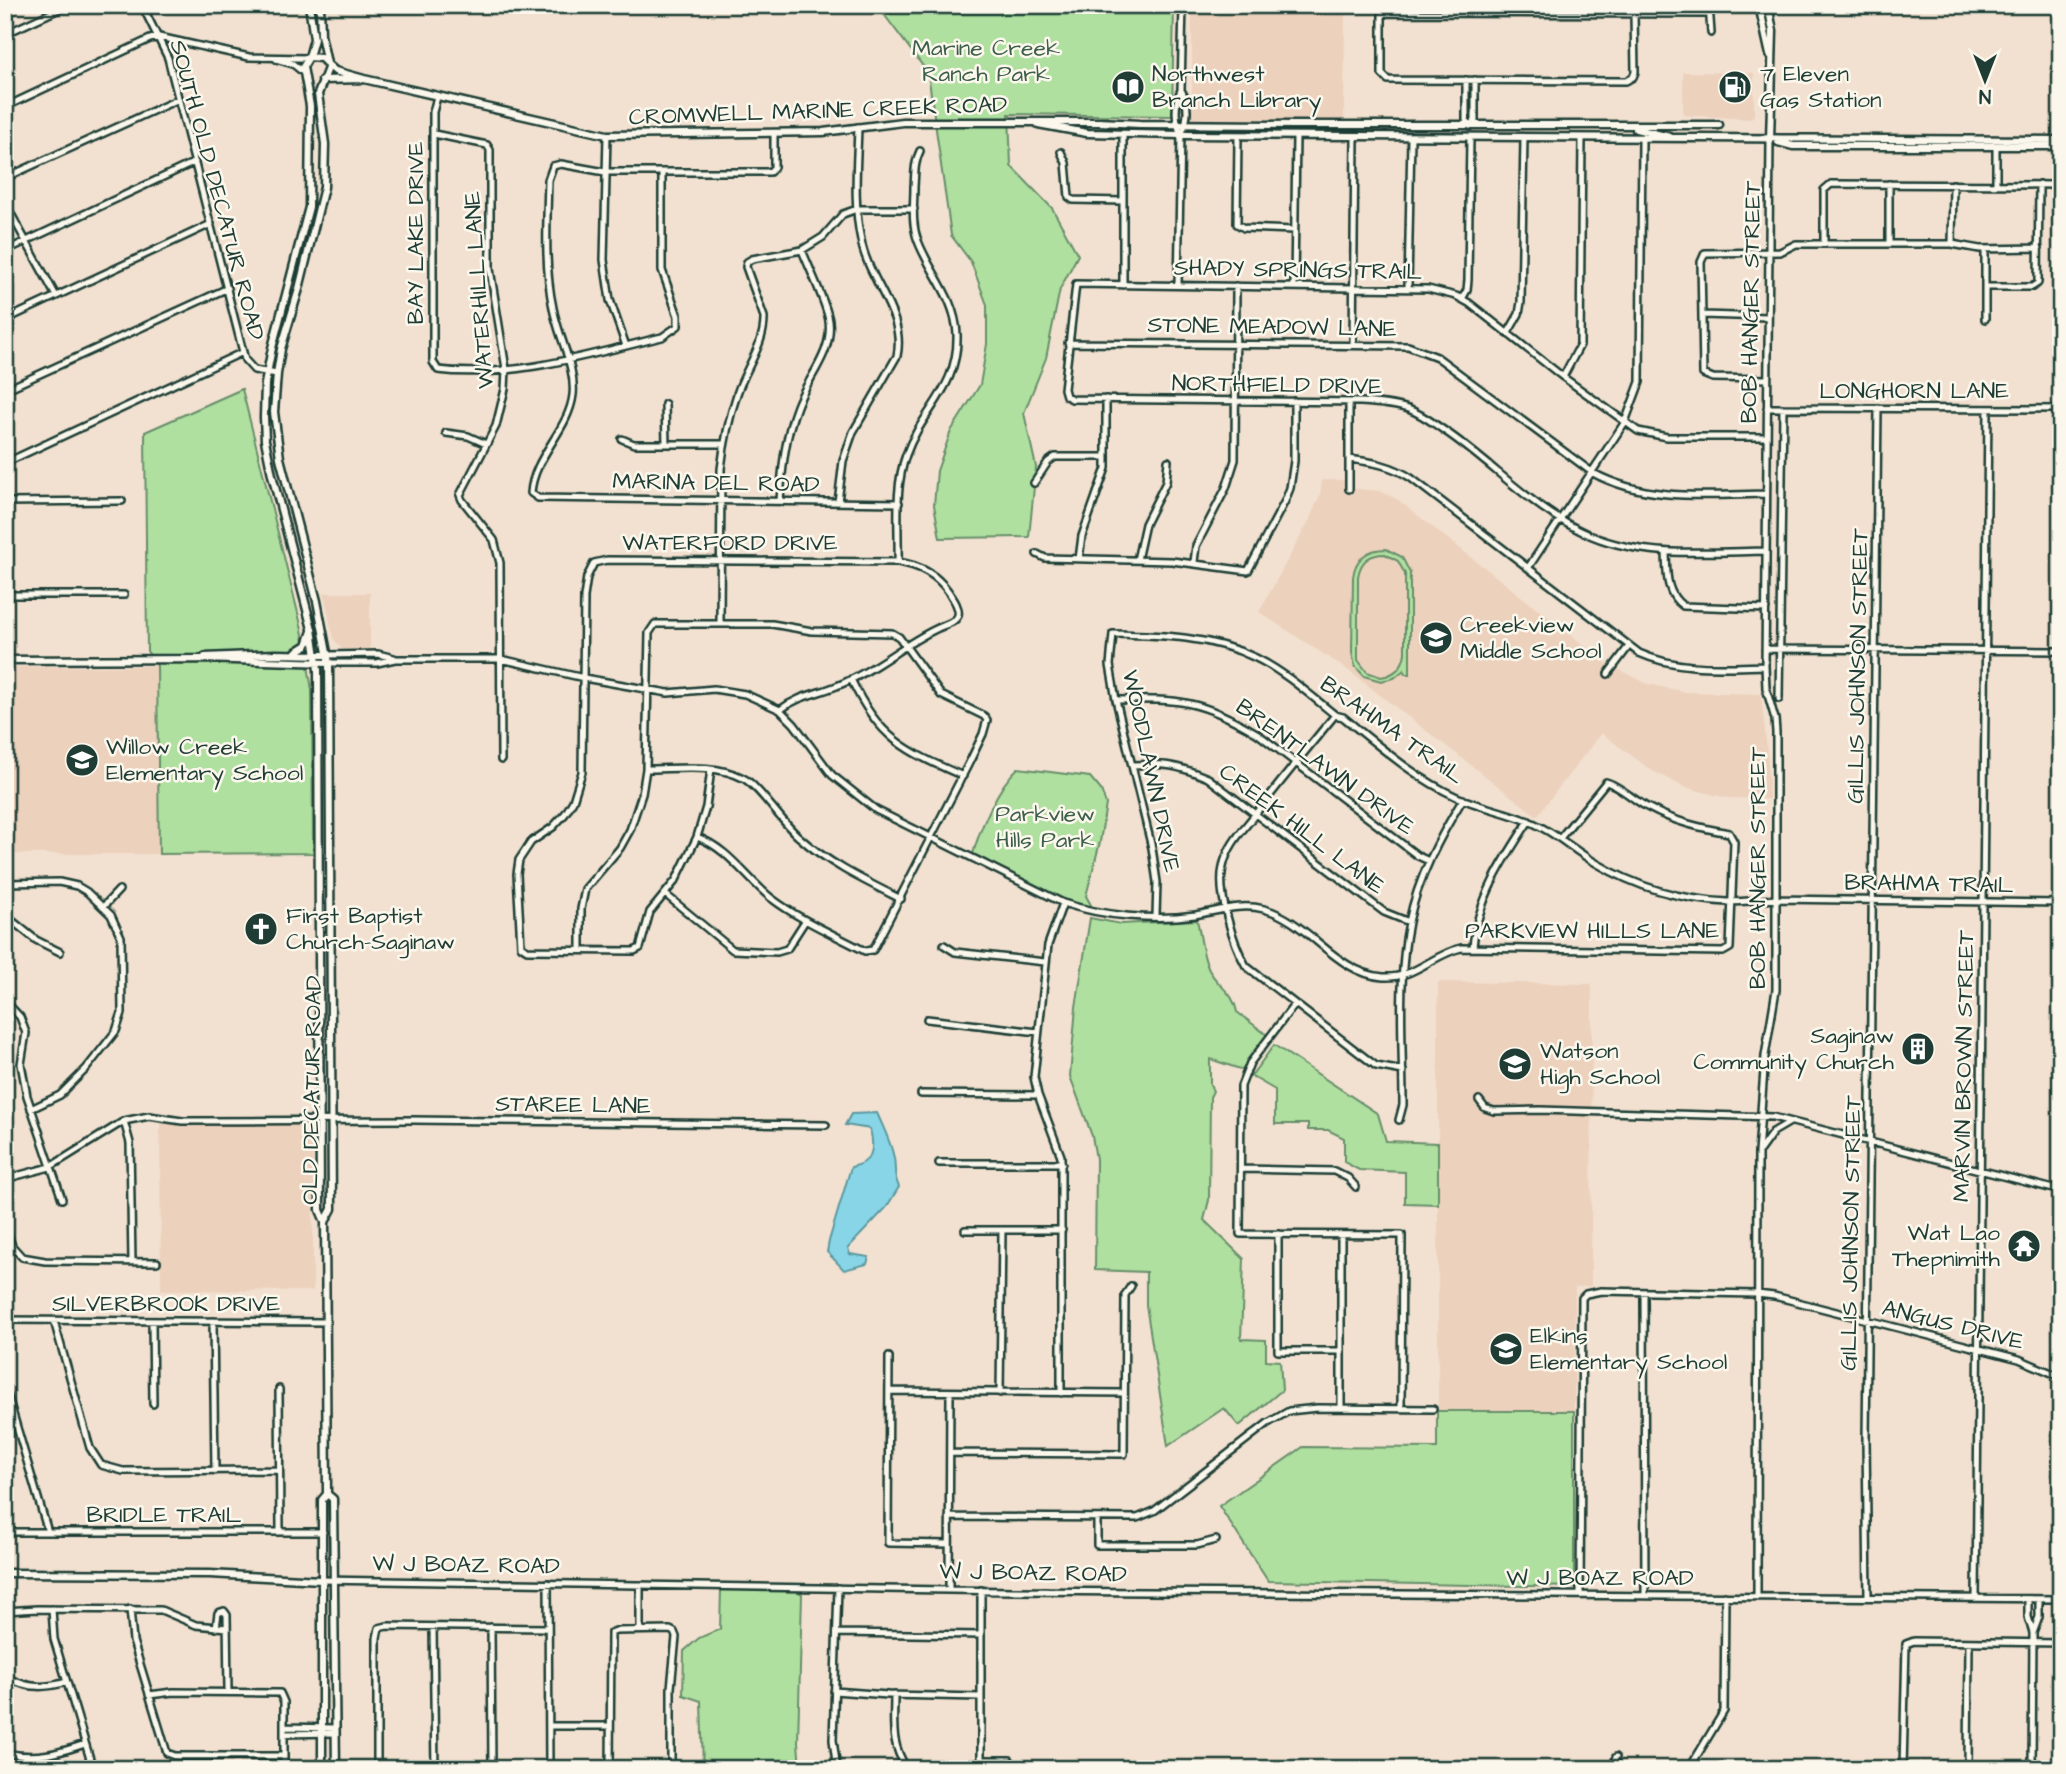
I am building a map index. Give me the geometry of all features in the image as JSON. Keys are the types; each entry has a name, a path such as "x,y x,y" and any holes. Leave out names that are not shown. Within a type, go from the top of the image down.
{"main road":[{"path":"309,5 314,38 309,58 303,67 305,74 314,80 322,80 327,73 320,5"},
{"path":"1759,5 1772,65"},
{"path":"1769,5 1773,31 1770,140"},
{"path":"309,58 321,58 326,63"},
{"name":"CROMWELL MARINE CREEK ROAD","path":"326,63 335,71 364,79 607,135 823,132 907,122 1719,125"},
{"name":"SOUTH OLD DECATUR ROAD","path":"305,74 310,106 311,149 307,215 267,373 264,398 265,440 318,663"},
{"name":"CROMWELL MARINE CREEK ROAD","path":"322,80 364,79"},
{"name":"SOUTH OLD DECATUR ROAD","path":"322,80 318,92 325,160 324,187 318,218 281,349 277,374 276,431 282,470 330,663"},
{"name":"CROMWELL MARINE CREEK ROAD","path":"1024,122 1087,133 1238,136 2061,140"},
{"path":"1296,125 1296,136"},
{"path":"1470,126 1470,137"},
{"name":"CROMWELL MARINE CREEK ROAD","path":"1624,126 1681,139"},
{"name":"CROMWELL MARINE CREEK ROAD","path":"1770,140 1793,146 2061,146"},
{"path":"307,215 318,218"},
{"path":"287,533 299,530"},
{"path":"293,653 307,645 312,629"},
{"path":"202,659 207,656 328,654"},
{"path":"6,660 202,659 330,663"},
{"name":"OLD DECATUR ROAD","path":"318,663 320,1210 325,1222 327,1322 327,1494 322,1500 321,1580 322,1769"},
{"name":"OLD DECATUR ROAD","path":"325,1222 332,1209 333,1121 330,663"},
{"path":"320,1042 332,1042"},
{"name":"OLD DECATUR ROAD","path":"327,1494 333,1499 335,1769"},
{"name":"W J BOAZ ROAD","path":"5,1573 210,1574 321,1580"}],"street":[{"path":"5,34 68,5"},
{"name":"SOUTH OLD DECATUR ROAD","path":"142,5 159,37 179,99 245,360 251,368 267,373"},
{"path":"1178,285 1181,135 1176,124 1177,99 1181,90 1183,5"},
{"path":"1382,5 1381,65 1384,78 1388,80 1630,79 1634,72 1634,14"},
{"path":"1446,5 1446,13"},
{"path":"1709,5 1711,33"},
{"path":"1382,13 1710,14"},
{"path":"5,107 149,39 159,37 249,57 309,58"},
{"path":"276,58 293,64 305,74"},
{"path":"1466,80 1466,120 1470,126 1475,121 1475,80"},
{"path":"1181,90 1187,98 1187,124 1181,135"},
{"name":"BAY LAKE DRIVE","path":"436,97 433,112 433,362 436,369 506,369"},
{"path":"5,178 179,99"},
{"path":"838,502 843,461 853,432 897,356 899,344 896,320 865,259 857,209 858,127"},
{"name":"WATERHILL LANE","path":"434,134 487,145 491,150 490,270 506,369 503,402 496,426 460,495 494,540 501,570 501,760"},
{"path":"567,360 552,307 549,272 548,180 555,165 605,172 771,172 774,167 775,134"},
{"path":"1123,134 1123,285"},
{"path":"607,135 604,260 610,300 626,346"},
{"path":"1238,136 1239,226 1294,230"},
{"path":"1294,286 1296,136"},
{"path":"1353,345 1355,137"},
{"path":"1408,288 1411,137"},
{"path":"1462,299 1467,290 1468,279 1470,137"},
{"path":"1508,333 1519,314 1521,302 1524,138"},
{"path":"1563,377 1580,345 1583,139"},
{"path":"1528,568 1625,422 1640,382 1642,139"},
{"name":"BOB HANGER STREET","path":"1757,1597 1758,1153 1765,1056 1776,990 1776,732 1766,688 1765,666 1770,140"},
{"path":"1996,146 1996,184"},
{"path":"898,562 901,473 916,432 947,385 957,349 953,311 941,282 917,239 913,221 915,160 920,151"},
{"path":"1061,152 1066,163 1069,197 1073,200 1123,201"},
{"path":"5,251 195,162"},
{"path":"506,369 567,360 662,337 678,326 678,316 662,270 662,172"},
{"path":"1824,244 1824,190 1831,184 2061,184"},
{"path":"1889,184 1889,244"},
{"path":"1952,244 1953,184"},
{"path":"1985,287 2037,285 2039,184"},
{"path":"5,203 56,296"},
{"path":"720,623 723,444 737,393 761,339 764,325 764,317 746,267 747,262 802,250 823,237 843,214 857,209 914,209"},
{"path":"5,320 211,224"},
{"path":"1767,379 1713,378 1703,374 1703,255 1780,252 1793,244 1952,244 1985,249 2039,248"},
{"path":"1985,249 1985,319"},
{"path":"780,501 783,457 789,429 805,386 825,353 829,334 829,318 802,250"},
{"name":"SHADY SPRINGS TRAIL","path":"1068,343 1076,284 1408,288 1442,291 1462,299 1638,431 1667,437 1767,437"},
{"path":"1194,562 1196,546 1226,488 1236,454 1236,286"},
{"path":"5,390 228,288"},
{"path":"1702,315 1768,317"},
{"name":"STONE MEADOW LANE","path":"1068,343 1408,346 1437,357 1592,473 1629,489 1655,494 1766,494"},
{"name":"NORTHFIELD DRIVE","path":"1068,343 1064,389 1066,396 1072,400 1383,403 1421,414 1562,520 1592,537 1619,545 1666,552 1765,551"},
{"path":"5,463 243,352"},
{"name":"MARINA DEL ROAD","path":"567,360 574,386 572,404 541,464 532,486 533,496 899,503"},
{"path":"267,373 277,374"},
{"path":"1079,559 1082,536 1105,468 1106,400"},
{"path":"1037,555 1045,558 1194,562 1245,572 1250,568 1290,488 1294,461 1294,401"},
{"path":"1349,403 1349,489"},
{"path":"666,404 666,444"},
{"name":"LONGHORN LANE","path":"1767,408 2061,409"},
{"name":"BOB HANGER STREET","path":"1779,699 1783,408"},
{"name":"GILLIS JOHNSON STREET","path":"1868,1597 1869,1144 1878,408"},
{"name":"MARVIN BROWN STREET","path":"1976,1598 1988,409"},
{"path":"446,433 468,436 486,444"},
{"path":"622,439 634,444 723,444"},
{"path":"1034,483 1048,462 1055,457 1106,457"},
{"path":"1349,459 1375,462 1397,469 1629,646 1657,661 1684,666 1765,666"},
{"path":"1137,560 1145,524 1166,482 1168,461"},
{"path":"6,660 6,502 122,501"},
{"path":"1666,552 1669,588 1683,606 1766,609"},
{"name":"WATERFORD DRIVE","path":"581,950 522,948 519,944 517,874 519,860 531,842 554,827 565,814 578,789 583,765 586,584 594,564 607,560 898,562 922,569 942,582 956,603 958,615 954,621 906,646"},
{"path":"5,595 124,595"},
{"path":"697,837 726,853 757,886 805,921 865,951 871,951 932,838 983,734 986,720 984,716 941,695 899,637 892,633 812,631 777,624 655,624 649,632 646,769 639,807 620,848 594,876 583,895 581,950 638,950 643,943 650,912 676,880 697,837 706,807 711,769"},
{"name":"WOODLAWN DRIVE","path":"1113,634 1110,665 1152,848 1157,883 1156,916"},
{"name":"BRAHMA TRAIL","path":"1113,634 1170,635 1200,639 1257,658 1285,675 1335,715 1343,717 1432,785 1463,799 1529,821 1561,837 1594,863 1648,888 1675,895 1733,902 1776,899 2061,903"},
{"path":"780,710 801,696 838,686 878,666 906,646"},
{"path":"1608,674 1629,646"},
{"path":"1765,649 2061,651"},
{"name":"PARKVIEW HILLS LANE","path":"328,654 378,654 395,659"},
{"name":"PARKVIEW HILLS LANE","path":"330,663 377,663 395,659 501,659 648,689 682,693 714,689 753,697 780,710 794,724 821,763 844,787 876,810 1063,903 1089,911 1119,915 1195,915 1248,906 1265,909 1286,918 1349,966 1368,975 1404,976 1450,951 1473,947 1723,952 1731,945 1733,836 1670,818 1606,782 1561,837"},
{"path":"850,679 863,706 887,736 909,751 962,776"},
{"name":"BRENTLAWN DRIVE","path":"1116,700 1173,700 1192,702 1214,709 1258,734 1418,856 1429,861"},
{"path":"1335,715 1256,813 1226,855 1222,879 1226,908 1246,966 1376,1066 1403,1071"},
{"name":"CREEK HILL LANE","path":"1132,765 1162,763 1183,767 1208,778 1384,912 1409,922"},
{"path":"646,769 711,769 744,779 790,829 810,846 842,868 901,899"},
{"path":"1399,1120 1403,1105 1404,976 1409,922 1429,861 1463,799"},
{"path":"1473,947 1477,922 1493,880 1529,821"},
{"path":"5,883 70,884 87,892 103,907 116,923 121,937 123,1006 120,1025 86,1069 60,1095 32,1109"},
{"path":"103,907 119,890"},
{"path":"665,894 736,951 777,952 787,949 805,921"},
{"path":"1061,1393 1062,1163 1060,1150 1038,1095 1034,1077 1045,962 1050,937 1063,903"},
{"path":"5,915 36,940 60,952"},
{"path":"944,945 955,952 1045,962"},
{"path":"5,1001 20,1017 26,1033 21,1064 32,1109 62,1199"},
{"path":"1294,1005 1250,1063 1241,1086 1240,1234 1402,1235 1401,1409"},
{"path":"928,1019 1038,1032"},
{"path":"921,1094 1038,1095"},
{"path":"1479,1100 1485,1108 1494,1111 1760,1116 2061,1191"},
{"name":"STAREE LANE","path":"124,1121 149,1116 182,1121 413,1120 826,1125"},
{"path":"5,1179 50,1167 124,1121 130,1143 132,1262"},
{"path":"1758,1153 1773,1132 1790,1122"},
{"path":"939,1163 1062,1163"},
{"path":"1241,1169 1334,1171 1348,1178 1356,1187"},
{"path":"5,1225 12,1246 22,1257 45,1261 157,1262"},
{"path":"965,1230 1062,1230"},
{"path":"1000,1393 1002,1230"},
{"path":"1278,1234 1278,1351 1341,1351"},
{"path":"1341,1234 1341,1408"},
{"path":"950,1453 1124,1454 1125,1295 1131,1286"},
{"name":"ANGUS DRIVE","path":"1580,1595 1582,1298 1586,1294 1601,1291 1757,1294 2019,1359 2061,1377"},
{"path":"1644,1293 1645,1595"},
{"name":"SILVERBROOK DRIVE","path":"5,1321 327,1322"},
{"path":"54,1321 90,1448 101,1465 123,1471 279,1470"},
{"path":"152,1321 153,1404"},
{"path":"213,1321 215,1471"},
{"path":"890,1357 888,1543 949,1544"},
{"path":"5,1387 48,1532"},
{"path":"279,1389 280,1532"},
{"path":"889,1391 1124,1393"},
{"path":"949,1590 950,1392"},
{"path":"949,1517 1126,1519 1145,1515 1154,1511 1268,1423 1289,1411 1303,1408 1433,1409"},
{"path":"1097,1519 1097,1545 1197,1545 1216,1540"},
{"name":"BRIDLE TRAIL","path":"5,1532 323,1532"},
{"name":"W J BOAZ ROAD","path":"321,1580 949,1590 2061,1599"},
{"path":"548,1583 549,1769"},
{"path":"640,1585 640,1630"},
{"path":"837,1769 833,1740 838,1588"},
{"path":"981,1590 981,1769"},
{"path":"1689,1769 1724,1711 1726,1596"},
{"path":"2028,1599 2028,1617 2033,1633 2032,1769"},
{"path":"2033,1633 2039,1617 2039,1599"},
{"path":"52,1609 54,1639 93,1769"},
{"path":"130,1609 131,1629 165,1751 172,1756 284,1756"},
{"path":"5,1611 161,1610 196,1625 227,1628"},
{"path":"216,1629 218,1613 221,1611 227,1615 228,1692"},
{"path":"433,1627 435,1769"},
{"path":"491,1627 492,1769"},
{"path":"377,1769 379,1628 548,1628"},
{"path":"610,1769 610,1635 612,1632 670,1630 674,1632 676,1650 671,1688 671,1769"},
{"path":"838,1633 981,1635"},
{"path":"1903,1769 1906,1644 1914,1641 2061,1643"},
{"path":"1968,1769 1969,1642"},
{"path":"8,1678 22,1685 44,1688 67,1682"},
{"path":"834,1690 894,1695 981,1697"},
{"path":"149,1695 166,1692 275,1692 281,1695 284,1699 284,1769"},
{"path":"894,1695 895,1743 899,1758 907,1769"},
{"path":"549,1726 610,1726"},
{"path":"284,1730 335,1730"},
{"path":"7,1753 50,1756 85,1744"},
{"path":"1613,1769 1616,1757"},
{"path":"981,1760 1010,1760"}],"shaded area":[{"path":"1192,5 1345,5 1344,120 1192,119"},
{"path":"1683,72 1754,73 1754,116 1749,119 1683,115"},
{"name":"Creekview Middle School","path":"1322,480 1346,480 1346,488 1380,491 1398,500 1608,664 1648,684 1686,692 1761,694 1769,799 1727,798 1684,787 1651,770 1601,733 1537,816 1345,668 1259,612 1309,521 1320,495"},
{"path":"324,593 370,593 370,649 342,649 334,640"},
{"name":"Willow Creek Elementary School","path":"157,666 159,854 5,854 5,667"},
{"path":"1438,982 1592,984 1591,1286 1575,1287 1574,1411 1438,1411"},
{"path":"160,1122 313,1125 313,1291 161,1290"}],"green space":[{"name":"Marine Creek Ranch Park","path":"877,5 1174,5 1172,116 1009,114 1011,166 1052,208 1078,255 1060,289 1046,358 1024,413 1036,467 1029,537 940,538 934,505 937,471 951,431 980,385 987,344 987,305 971,262 951,235 928,73"},
{"path":"242,389 302,629 312,690 313,853 159,854 157,666 147,651 145,432"},
{"path":"1386,549 1402,557 1410,573 1410,674 1405,674 1404,670 1394,678 1381,681 1364,676 1355,666 1352,653 1353,577 1356,565 1363,556","holes":["1385,554 1398,561 1405,574 1405,653 1398,670 1381,677 1367,672 1358,660 1358,577 1363,563 1374,555"]},
{"name":"Parkview Hills Park","path":"1018,768 1090,777 1101,790 1106,804 1100,842 1086,896 1091,905 1087,907 1061,898 973,854 991,808"},
{"path":"1090,918 1121,924 1197,920 1209,970 1229,994 1237,1012 1267,1035 1243,1070 1210,1059 1210,1085 1213,1091 1210,1097 1209,1200 1204,1220 1244,1259 1241,1339 1266,1340 1266,1360 1280,1361 1282,1390 1239,1426 1224,1408 1168,1446 1146,1305 1146,1272 1095,1270 1096,1159 1092,1136 1070,1076 1076,1007"},
{"path":"1274,1045 1378,1114 1386,1141 1438,1143 1438,1204 1405,1203 1405,1172 1359,1170 1344,1162 1344,1138 1328,1130 1308,1130 1308,1124 1275,1124 1275,1090 1251,1076"},
{"path":"1437,1411 1574,1411 1574,1587 1268,1581 1219,1506 1303,1447 1437,1448"},
{"path":"721,1589 795,1590 802,1594 798,1742 800,1769 703,1769 701,1701 683,1695 684,1651 699,1638 720,1629"}],"water":[{"path":"877,1113 891,1146 899,1187 886,1208 848,1248 850,1254 869,1257 867,1264 844,1270 827,1252 829,1241 851,1167 864,1162 872,1149 870,1129 845,1125 851,1114"}],"place":[{"name":"Northwest Branch Library","path":"1128,87"},
{"name":"7 Eleven Gas Station","path":"1735,87"},
{"name":"Creekview Middle School","path":"1436,638"},
{"name":"Willow Creek Elementary School","path":"82,760"},
{"name":"First Baptist Church-Saginaw","path":"261,929"},
{"name":"Saginaw Community Church","path":"1918,1049"},
{"name":"Watson High School","path":"1515,1064"},
{"name":"Wat Lao Thepnimith","path":"2024,1246"},
{"name":"Elkins Elementary School","path":"1506,1349"}]}
